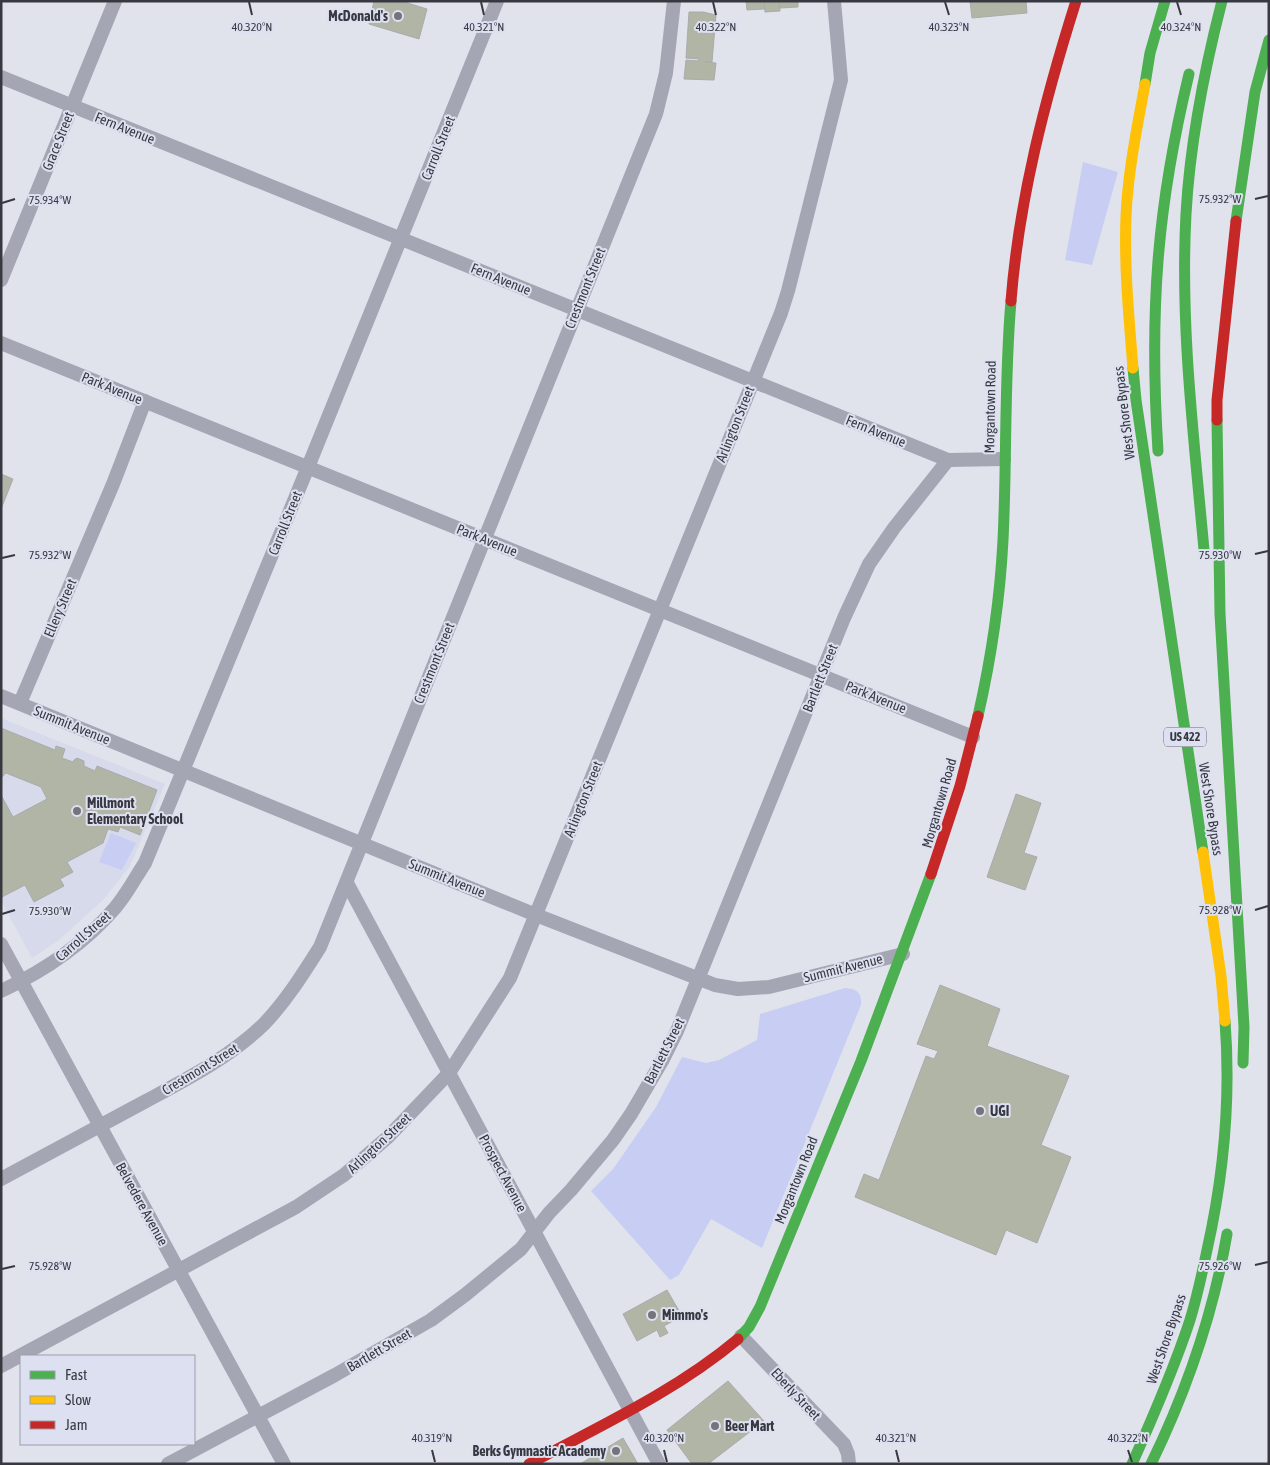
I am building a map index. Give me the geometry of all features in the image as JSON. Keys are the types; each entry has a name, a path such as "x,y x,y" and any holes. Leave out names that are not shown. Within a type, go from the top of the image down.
{"main road":[{"name":"Morgantown Road","path":"529,1464 630,1409 701,1367 733,1344 752,1322 760,1307 903,954 948,827 973,737 988,665 1003,541 1008,335 1014,262 1027,180 1042,116 1076,1"},
{"name":"West Shore Bypass","path":"1132,1464 1173,1368 1192,1313 1212,1225 1227,1119 1228,1051 1224,1001 1136,400 1126,283 1126,217 1130,166 1150,53 1166,1"},
{"path":"1206,566 1188,360 1186,215 1196,120 1222,1"},
{"name":"West Shore Bypass","path":"1242,1073 1244,1026 1220,614 1217,400 1232,245 1255,92 1269,40"},
{"path":"1159,462 1154,364 1157,262 1169,161 1192,59"},
{"path":"1163,505 1185,737"},
{"path":"1208,585 1227,746"},
{"path":"1151,1464 1180,1400 1203,1337 1217,1287 1228,1224"}],"street":[{"name":"Grace Street","path":"1,280 115,1"},
{"name":"Carroll Street","path":"1,991 22,981 73,948 97,928 120,902 145,864 497,1"},
{"name":"Crestmont Street","path":"1,1179 222,1058 242,1044 286,999 320,947 656,114 666,72 674,1"},
{"name":"Arlington Street","path":"22,1355 296,1207 344,1175 388,1137 449,1073 510,978 788,291 841,80 834,1"},
{"name":"Fern Avenue","path":"1,77 948,460 1004,459"},
{"name":"Park Avenue","path":"1,343 973,737"},
{"name":"Ellery Street","path":"20,704 113,484 145,401"},
{"name":"Bartlett Street","path":"168,1464 258,1417 431,1320 521,1249 549,1213 595,1162 631,1114 666,1053 698,979 821,675 869,564 894,528 948,460"},
{"name":"Summit Avenue","path":"1,696 536,915 715,985 738,989 768,987 903,954"},
{"name":"Prospect Avenue","path":"347,883 659,1464"},
{"name":"Belvedere Avenue","path":"1,944 284,1464"},
{"name":"Eberly Street","path":"741,1336 844,1444 848,1459"},
{"name":"Arlington Street","path":"1,1366 20,1356"}],"shaded area":[{"path":"1083,162 1118,172 1092,265 1065,260"},
{"name":"Millmont Elementary School","path":"1,718 165,784 130,866 104,899 59,940 32,958 1,901"},
{"path":"111,833 136,843 122,870 99,862"},
{"path":"845,988 853,989 860,994 861,1005 762,1248 711,1219 679,1275 670,1280 591,1191 613,1169 656,1107 682,1057 706,1063 719,1060 757,1040 760,1014"}],"building":[{"name":"McDonald's","path":"374,1 401,1 427,9 419,39 369,24"},
{"path":"746,1 798,1 798,7 747,10"},
{"path":"764,1 779,1 780,11 765,12"},
{"path":"970,1 1026,1 1027,13 972,18"},
{"path":"689,12 703,12 716,15 712,62 705,62 716,63 714,80 684,79 686,60 698,61 699,59 686,58"},
{"path":"1,474 13,479 1,509"},
{"path":"1,728 55,750 56,746 65,749 62,758 73,762 77,758 84,761 84,766 95,771 97,766 157,790 140,835 120,827 118,832 108,829 103,843 67,862 73,872 60,879 64,886 34,902 25,885 2,897 1,894 1,795 13,817 47,799 41,787 6,773 1,778"},
{"path":"1016,794 1041,803 1024,853 1037,857 1025,890 987,877"},
{"name":"UGI","path":"940,985 1000,1009 987,1046 1069,1076 1041,1145 1071,1157 1037,1243 1006,1230 996,1255 855,1197 864,1174 879,1180 926,1056 934,1059 938,1051 917,1044"},
{"name":"Mimmo's","path":"667,1290 682,1316 664,1326 668,1333 660,1337 657,1330 637,1341 623,1314"},
{"name":"Beer Mart","path":"728,1381 764,1421 708,1464 692,1464 667,1430"},
{"name":"Berks Gymnastic Academy","path":"623,1438 638,1464 580,1464"}],"traffic: fast":[{"path":"1145,84 1150,53 1165,1"},
{"path":"1204,550 1186,340 1186,214 1199,106 1222,1"},
{"path":"1236,221 1255,92 1269,40"},
{"path":"1158,451 1155,356 1158,261 1170,167 1189,74"},
{"path":"978,716 994,629 1002,562 1007,361 1011,301"},
{"path":"1133,368 1136,400 1203,852"},
{"path":"1217,420 1220,614 1244,1027 1243,1063"},
{"path":"738,1339 749,1327 760,1307 861,1061 931,874"},
{"path":"1132,1464 1163,1393 1184,1338 1195,1303 1213,1222 1225,1136 1227,1079 1225,1021"},
{"path":"1151,1464 1176,1408 1197,1352 1214,1294 1227,1234"}],"traffic: slow":[{"path":"1133,368 1126,273 1126,216 1131,166 1145,84"},
{"path":"1203,852 1221,976 1225,1021"}],"traffic: jam":[{"path":"1011,301 1020,225 1035,150 1054,75 1076,1"},
{"path":"1217,420 1217,400 1236,221"},
{"path":"931,874 960,786 978,716"},
{"path":"529,1464 637,1407 689,1375 738,1339"}],"place":[{"name":"McDonald's","path":"398,16"},
{"name":"Millmont Elementary School","path":"77,811"},
{"name":"UGI","path":"980,1111"},
{"name":"Mimmo's","path":"652,1315"},
{"name":"Beer Mart","path":"715,1426"},
{"name":"Berks Gymnastic Academy","path":"616,1451"}]}
